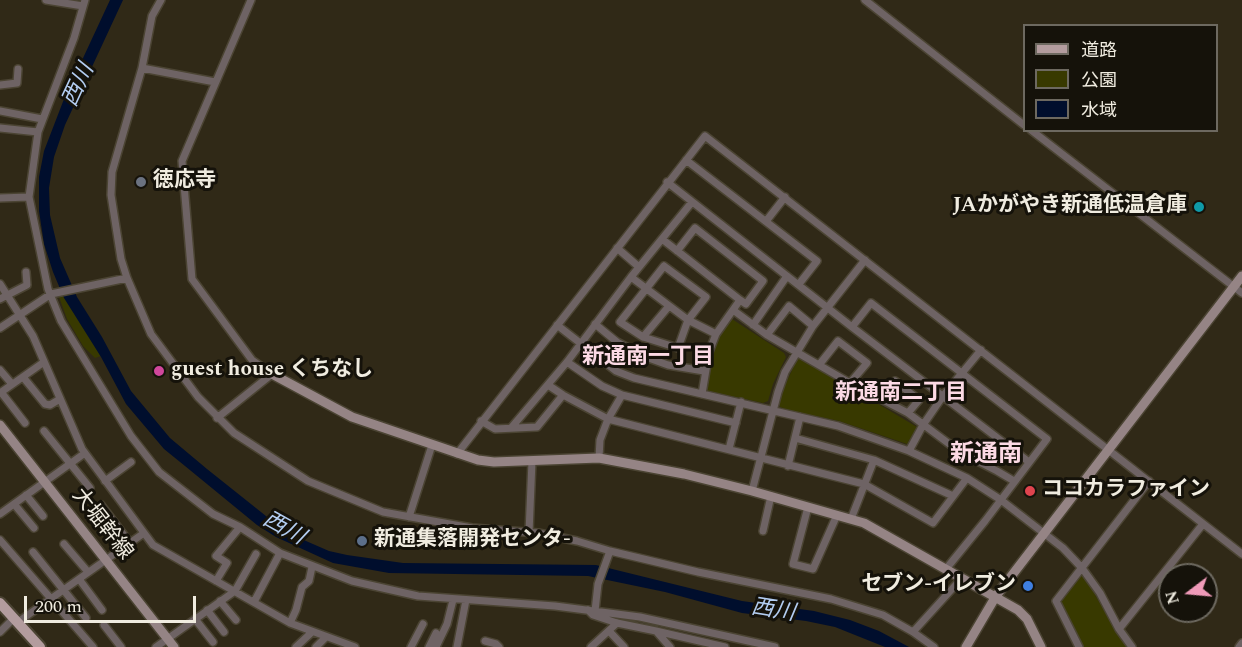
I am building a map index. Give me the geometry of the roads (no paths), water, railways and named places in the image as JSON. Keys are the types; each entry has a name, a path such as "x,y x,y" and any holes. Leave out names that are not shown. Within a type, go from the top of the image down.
{"main road":[{"path":"0,603 40,647"}],"street":[{"path":"46,0 84,3 74,39 38,132 29,196 51,294 61,321 131,436 159,472 213,514 240,527 280,553 352,581 418,596 511,602 640,617 775,647"},
{"path":"161,0 152,16 142,68 112,172 111,195 121,259 151,334 198,397 234,433 308,481 382,512 472,528 577,540 610,551 852,604 883,615 934,647"},
{"path":"251,0 182,161 192,279 252,360 272,374 352,417 457,454 494,462 599,458 684,474 851,519 882,533 1018,610 1027,619 1041,647"},
{"path":"865,0 1023,124"},
{"path":"142,68 215,82"},
{"path":"0,85 17,83 18,69"},
{"path":"0,111 42,119"},
{"path":"0,128 38,132"},
{"path":"1034,132 1242,293"},
{"path":"457,454 705,136 1242,554"},
{"path":"686,160 767,220 817,261 799,285"},
{"path":"667,182 1029,462"},
{"path":"0,198 29,196"},
{"path":"767,220 785,196"},
{"path":"512,428 567,362 631,277 692,202"},
{"path":"662,238 677,251 746,304 763,281 695,228 677,251"},
{"path":"617,248 639,267"},
{"path":"752,491 778,392 797,352 827,306 865,260"},
{"path":"664,266 706,297 688,320 678,348 643,337 620,322 647,287 664,266"},
{"path":"4,297 27,285 26,272"},
{"path":"753,325 787,276"},
{"path":"966,647 996,596 1242,276"},
{"path":"631,277 688,320 716,334"},
{"path":"0,328 51,294 127,278"},
{"path":"0,284 4,297 20,314 33,336 85,453 153,544 290,623 353,647"},
{"path":"702,394 704,371 716,334 740,300"},
{"path":"852,327 871,303 1047,439 946,569"},
{"path":"643,337 669,306"},
{"path":"768,335 789,306 813,326"},
{"path":"733,310 768,335 850,383 908,413 960,452 1014,481"},
{"path":"595,324 617,342 642,356 668,365 704,371"},
{"path":"557,325 616,371 634,378 838,426 909,450 967,478 1001,500 1064,548 1100,593 1119,629 1132,647"},
{"path":"819,365 838,341 867,363 850,383"},
{"path":"909,450 943,396 981,350"},
{"path":"25,423 0,392 44,362"},
{"path":"567,362 602,386 622,394 736,423"},
{"path":"0,370 12,384"},
{"path":"218,418 272,374"},
{"path":"23,377 45,404 50,405 60,399"},
{"path":"880,398 895,381 919,400 908,413"},
{"path":"548,385 608,419 864,484 933,523 967,478"},
{"path":"599,458 600,441 608,419 622,394"},
{"path":"481,421 495,429 537,427 563,395"},
{"path":"729,449 741,402"},
{"path":"788,466 800,417"},
{"name":"大堀幹線","path":"0,425 174,647"},
{"path":"44,431 90,488"},
{"path":"795,438 874,460 953,496"},
{"path":"409,517 432,445"},
{"path":"0,514 85,453"},
{"path":"851,519 874,460"},
{"path":"529,533 532,461"},
{"path":"105,481 131,462"},
{"path":"1079,647 1056,601 1149,481"},
{"path":"26,495 43,516"},
{"path":"763,531 771,496"},
{"path":"14,504 34,528"},
{"path":"101,505 130,543"},
{"path":"808,507 793,564 813,569 837,515"},
{"path":"1119,629 1203,524"},
{"path":"216,581 227,563 216,556 240,527"},
{"path":"0,632 144,533"},
{"path":"0,540 93,647"},
{"path":"64,544 88,572"},
{"path":"610,551 598,584 592,615 703,644 725,647"},
{"path":"33,552 86,618"},
{"path":"254,603 280,553"},
{"path":"156,647 235,591 256,554"},
{"path":"290,623 302,587 309,581 312,567"},
{"path":"913,632 962,578"},
{"path":"79,579 102,610"},
{"path":"436,647 447,624 453,600"},
{"path":"458,647 466,600"},
{"path":"220,601 236,620"},
{"path":"207,610 224,632"},
{"path":"195,619 213,642"},
{"path":"591,647 617,623"},
{"path":"411,647 423,624"},
{"path":"104,625 121,647"},
{"path":"609,631 624,647"},
{"path":"296,647 312,632"},
{"path":"656,632 670,647"},
{"path":"429,647 436,633"},
{"path":"316,647 326,637"},
{"path":"485,641 499,647"},
{"path":"1239,647 1242,643"}],"water":[{"name":"西川","path":"110,0 123,0 65,125 54,157 49,188 50,215 60,258 77,297 131,391 170,438 207,469 276,524 329,551 403,563 596,565 742,601 814,611 850,620 879,631 909,647 885,647 835,627 742,613 665,592 588,576 389,573 333,563 276,537 257,525 164,449 126,404 101,357 64,298 44,244 39,211 39,177 44,151 64,99"}],"place":[{"name":"徳応寺","path":"141,182"},
{"name":"JAかがやき新通低温倉庫","path":"1199,207"},
{"name":"guest house くちなし","path":"159,371"},
{"name":"ココカラファイン","path":"1030,491"},
{"name":"新通集落開発センタ-","path":"362,541"},
{"name":"セブン-イレブン","path":"1028,586"}],"district":[{"name":"新通南一丁目","path":"648,359"},
{"name":"新通南二丁目","path":"901,395"},
{"name":"新通南","path":"986,456"}]}
